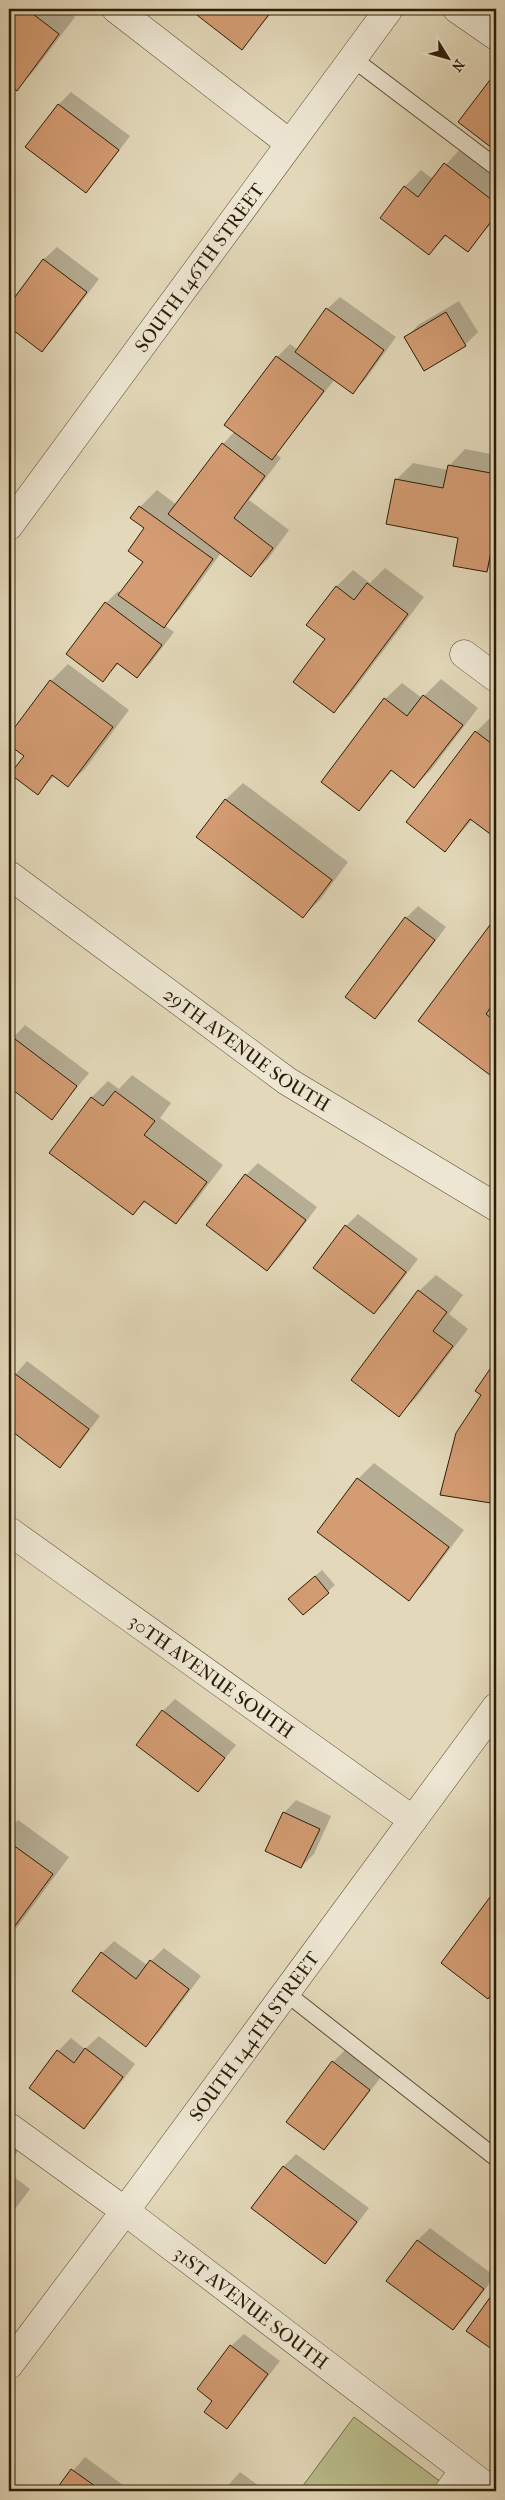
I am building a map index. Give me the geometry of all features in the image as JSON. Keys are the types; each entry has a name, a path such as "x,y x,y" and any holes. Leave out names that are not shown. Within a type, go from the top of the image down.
{"street":[{"path":"116,9 289,143"},
{"name":"SOUTH 146TH STREET","path":"9,526 389,9"},
{"path":"457,9 496,36"},
{"path":"464,654 496,678"},
{"name":"29TH AVENUE SOUTH","path":"9,875 287,1080 496,1206"},
{"name":"30TH AVENUE SOUTH","path":"9,1531 413,1820"},
{"name":"SOUTH 144TH STREET","path":"9,2365 125,2211 496,1707"},
{"name":"31ST AVENUE SOUTH","path":"9,2127 125,2211 456,2480 492,2491"}],"lane":[{"path":"352,58 496,167"},
{"path":"286,1993 496,2158"}],"green space":[{"path":"354,2417 453,2491 299,2491"}],"building":[{"path":"9,9 31,9 29,11 59,34 17,91 9,85"},
{"path":"195,9 273,9 242,50 193,12"},
{"path":"496,72 496,151 458,122"},
{"path":"58,104 119,150 86,193 25,147"},
{"path":"444,163 496,203 496,215 468,252 445,235 429,255 380,218 404,186 418,197"},
{"path":"43,259 87,292 42,352 9,327 9,305"},
{"path":"326,308 384,350 353,394 295,352"},
{"path":"446,312 466,346 424,371 404,337"},
{"path":"276,356 324,391 272,460 224,425"},
{"path":"222,443 265,476 234,518 273,548 251,577 168,514"},
{"path":"448,465 496,474 496,525 487,572 453,566 458,538 386,524 395,479 443,488"},
{"path":"139,506 213,559 164,628 118,595 143,562 128,551 144,528 130,518"},
{"path":"367,583 408,614 334,713 293,682 325,639 306,625 336,586 354,600"},
{"path":"105,602 162,645 137,678 117,663 103,682 66,654"},
{"path":"50,680 113,727 68,787 52,775 38,795 10,774 24,756 9,745 9,735"},
{"path":"423,695 463,725 414,788 391,770 359,811 321,782 384,698 407,716"},
{"path":"475,731 496,747 496,767 493,772 496,774 496,831 493,836 470,819 445,852 406,822"},
{"path":"225,799 332,880 303,918 196,837"},
{"path":"405,917 435,940 375,1019 345,997"},
{"path":"493,921 496,923 496,1000 486,1014 496,1022 496,1074 494,1078 418,1021"},
{"path":"11,1036 77,1086 52,1120 9,1087 9,1040"},
{"path":"115,1091 155,1121 144,1135 207,1182 176,1224 144,1201 133,1215 49,1153 91,1097 103,1106"},
{"path":"245,1174 306,1220 267,1271 206,1225"},
{"path":"345,1225 406,1272 374,1314 313,1268"},
{"path":"418,1290 447,1312 433,1331 453,1346 399,1417 351,1380"},
{"path":"492,1366 496,1369 496,1458 491,1503 440,1495 456,1433 481,1395 475,1391"},
{"path":"14,1373 89,1429 60,1468 9,1429 9,1380"},
{"path":"357,1478 449,1547 409,1601 317,1532"},
{"path":"315,1576 329,1593 303,1615 288,1599"},
{"path":"162,1710 225,1758 198,1792 136,1745"},
{"path":"283,1812 320,1829 301,1868 265,1851"},
{"path":"9,1842 53,1874 9,1934"},
{"path":"496,1889 496,1988 488,1999 441,1963"},
{"path":"101,1952 136,1979 150,1960 189,1989 146,2047 72,1991"},
{"path":"85,2048 123,2077 84,2129 29,2088 57,2050 74,2063"},
{"path":"332,2061 370,2090 324,2150 286,2122"},
{"path":"283,2166 357,2222 325,2264 251,2208"},
{"path":"417,2240 484,2289 453,2330 386,2281"},
{"path":"496,2289 496,2352 466,2331"},
{"path":"230,2345 268,2374 227,2429 204,2412 212,2401 197,2389"},
{"path":"71,2469 102,2491 55,2491"}]}
